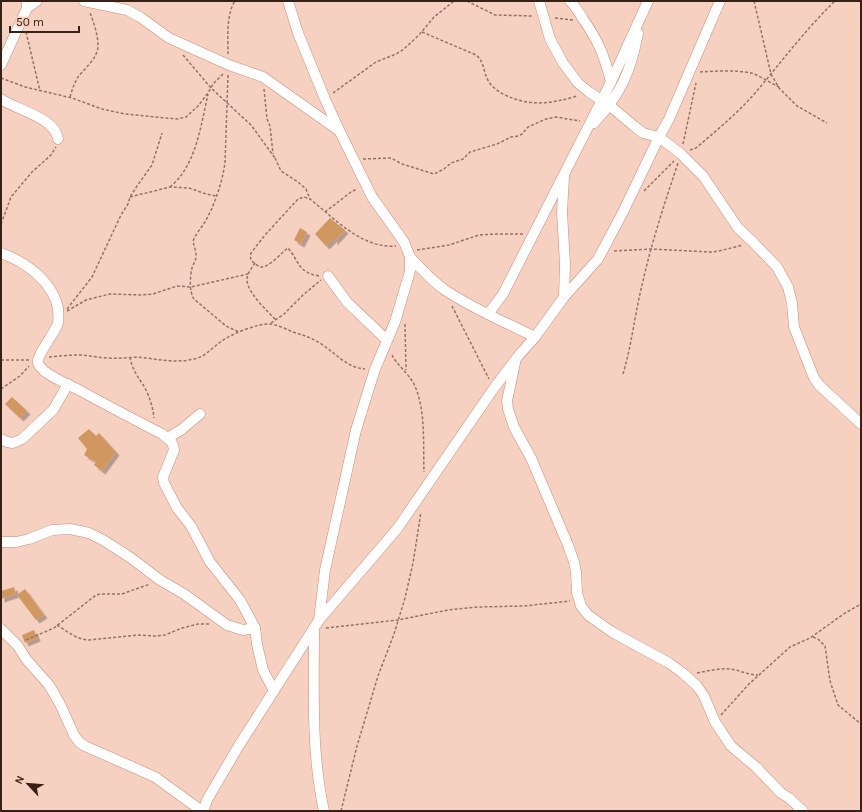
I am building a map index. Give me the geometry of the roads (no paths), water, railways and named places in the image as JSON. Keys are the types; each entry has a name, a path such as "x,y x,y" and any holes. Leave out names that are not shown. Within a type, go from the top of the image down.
{"street":[{"path":"1,65 27,5 37,1"},
{"path":"84,1 127,10 140,17 169,38 228,66 263,77 339,130"},
{"path":"288,1 298,33 325,99 372,197 427,276 444,290 460,300 535,337"},
{"path":"540,1 550,39 563,63 578,84 606,102 643,133 659,137 681,154 703,176 738,228 777,266 788,287 792,303 794,327 814,378 819,385 861,424"},
{"path":"570,1 585,21 600,47 606,62 609,85"},
{"path":"585,133 606,102 609,85 648,1"},
{"path":"1,629 16,644 26,659 49,686 79,742 154,777 203,811 207,800 224,771 316,625 397,529 494,388 535,337 564,297 598,259 624,212 669,119 720,1"},
{"path":"488,314 503,294 591,122 606,102 621,88 629,70 635,50 640,19"},
{"path":"588,91 598,90 609,85"},
{"path":"1,99 40,119 53,129 58,135 58,139"},
{"path":"564,297 565,264 562,212 565,172"},
{"path":"324,811 318,772 315,731 316,625 325,570 356,430 375,369 402,302 410,271 408,250"},
{"path":"1,254 18,261 35,272 53,293 56,301 58,322 50,339 40,354 38,364 44,370 68,384 164,436 173,445 174,450 163,477 168,494 191,526 210,562 240,600 255,628 263,670 274,691"},
{"path":"328,276 347,302 387,341"},
{"path":"516,360 507,401 508,409 514,427 531,458 568,545 576,572 578,601 585,611 598,622 625,640 669,663 681,672 704,696 715,722 731,746 756,767 781,793 803,811"},
{"path":"1,439 13,443 22,439 53,410 68,384"},
{"path":"164,436 181,430 200,414"},
{"path":"1,542 16,542 52,530 70,529 81,531 103,540 131,558 161,581 184,594 227,625 243,630 255,628"}]}
